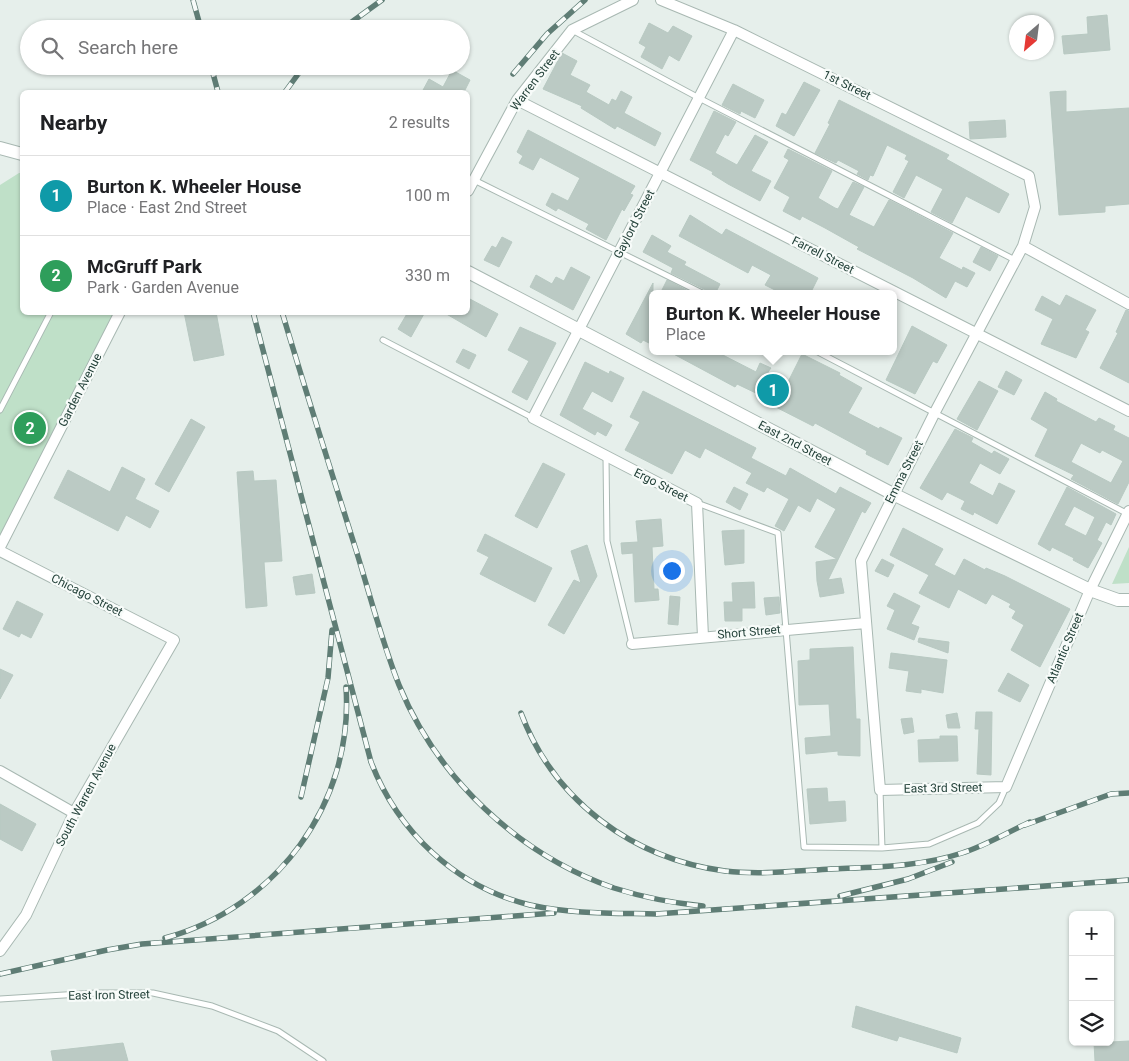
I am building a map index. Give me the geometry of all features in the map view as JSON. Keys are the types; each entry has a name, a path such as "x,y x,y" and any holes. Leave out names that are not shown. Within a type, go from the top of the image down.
{"street":[{"name":"Warren Street","path":"470,187 517,100 572,30 633,0"},
{"name":"1st Street","path":"661,0 734,30 1029,176"},
{"name":"Gaylord Street","path":"533,418 734,30"},
{"name":"Farrell Street","path":"517,100 891,290"},
{"path":"0,148 20,153"},
{"name":"Emma Street","path":"880,790 861,561 934,412 1023,246 1035,207 1029,176"},
{"path":"1023,246 1129,304"},
{"name":"East 2nd Street","path":"470,273 893,494 1090,590 1118,600 1129,600"},
{"name":"Farrell Street","path":"897,293 1129,411"},
{"name":"Garden Avenue","path":"0,549 118,315"},
{"name":"Ergo Street","path":"533,418 697,503 703,636"},
{"name":"Atlantic Street","path":"1006,787 1090,590 1128,512"},
{"name":"Chicago Street","path":"0,549 174,640"},
{"name":"Short Street","path":"632,644 703,636 866,623"},
{"name":"South Warren Avenue","path":"0,951 26,915 74,813 174,640"},
{"path":"0,771 74,813"},
{"name":"East 3rd Street","path":"880,790 1006,787"}],"lane":[{"path":"572,30 699,98 1015,260"},
{"path":"473,180 620,250 696,290"},
{"path":"0,410 49,315"},
{"path":"383,340 533,418"},
{"path":"824,355 1128,512"},
{"path":"606,456 607,541 632,644"},
{"path":"697,503 778,534 804,847 882,848 929,844 978,823 999,803 1006,787"},
{"path":"880,790 882,848"},
{"name":"East Iron Street","path":"0,999 153,993 212,1006 278,1032 323,1061"}],"green space":[{"path":"20,173 20,315 118,315 0,544 0,185"},
{"path":"1129,547 1129,583 1112,584"}],"building":[{"path":"1107,15 1110,50 1064,54 1062,36 1088,34 1087,17"},
{"path":"649,23 668,33 673,26 692,36 679,61 669,55 662,69 641,57 646,47 639,43"},
{"path":"562,53 577,61 570,75 590,85 586,92 609,105 612,99 616,101 621,91 632,97 624,113 661,133 655,146 617,126 615,129 581,108 582,106 543,89"},
{"path":"449,75 461,75 470,80 465,90 423,90 429,79 443,87"},
{"path":"804,82 820,90 794,136 776,126 782,113 786,115"},
{"path":"733,84 764,100 755,118 741,111 740,114 722,105"},
{"path":"1066,91 1066,112 1129,108 1129,204 1105,206 1105,212 1059,215 1050,92"},
{"path":"839,100 949,155 946,159 1009,194 999,213 966,196 952,223 931,212 943,189 916,175 904,198 893,192 909,161 905,159 907,155 887,145 873,176 870,175 868,180 857,174 859,171 838,160 836,163 815,153 830,124 828,123"},
{"path":"714,111 736,122 728,136 725,134 715,153 737,165 755,135 768,142 751,171 771,181 760,201 728,184 712,174 713,172 690,160"},
{"path":"1005,120 1006,137 970,139 969,122"},
{"path":"528,130 635,186 630,194 633,195 624,211 622,209 606,240 586,229 589,224 558,208 556,211 546,205 552,193 568,201 580,178 540,157 533,170 519,163 523,156 517,152"},
{"path":"788,149 832,171 818,198 835,208 838,209 853,182 864,187 849,215 874,227 889,200 953,233 939,258 962,270 963,267 975,273 967,287 955,281 946,298 913,278 857,249 859,247 825,228 802,216 800,220 783,211 790,197 774,188 789,160 784,157"},
{"path":"690,215 722,235 726,229 818,278 812,290 775,290 765,285 771,275 752,265 748,273 679,236"},
{"path":"652,235 671,246 667,252 686,262 684,265 720,284 717,290 706,290 671,273 673,268 643,252"},
{"path":"502,237 512,242 499,267 484,260 492,246 496,248"},
{"path":"981,247 998,256 990,271 973,262"},
{"path":"571,267 590,277 573,310 530,287 536,275 552,284 556,277 564,281"},
{"path":"667,280 686,290 662,290"},
{"path":"649,291 649,343 643,340 641,343 626,334"},
{"path":"1066,295 1096,310 1085,330 1089,332 1076,358 1041,344 1053,319 1035,310 1042,296 1060,306"},
{"path":"470,299 498,314 486,337 448,315 470,315"},
{"path":"1126,310 1129,311 1129,383 1100,368 1118,333 1116,332"},
{"path":"185,315 217,315 224,355 194,361"},
{"path":"406,315 423,315 411,337 398,329"},
{"path":"912,326 947,345 937,363 933,361 915,394 886,380"},
{"path":"520,327 556,343 527,400 512,392 529,361 508,350"},
{"path":"463,349 476,355 469,369 456,362"},
{"path":"675,355 723,355 756,372 760,363 771,368 768,372 788,382 802,355 804,355 840,373 839,375 862,388 848,413 902,438 888,465 866,454 867,451 815,423 813,426 758,398 760,395 737,384 735,387"},
{"path":"585,362 609,374 610,371 624,378 612,402 592,391 582,409 612,425 606,436 597,431 595,435 560,415"},
{"path":"1006,371 1022,380 1014,395 998,387"},
{"path":"979,381 998,391 977,430 957,419"},
{"path":"643,391 756,448 751,458 786,476 790,468 836,494 840,487 871,503 865,513 862,511 828,580 841,578 844,593 820,597 817,581 816,562 837,559 815,547 836,509 817,498 810,512 798,505 784,531 775,526 789,499 767,487 764,492 746,483 752,473 705,448 700,458 685,450 672,474 625,450 640,422 630,417"},
{"path":"1045,392 1057,399 1056,401 1096,422 1099,418 1115,426 1113,430 1129,438 1129,482 1118,504 1071,479 1074,475 1035,456 1048,429 1031,419","holes":["1081,443 1100,453 1102,450 1123,461 1111,483 1071,462"]},
{"path":"191,419 205,427 169,492 155,484"},
{"path":"955,429 973,438 971,442 992,454 994,451 1009,459 1000,474 980,463 969,483 993,496 999,483 1015,491 997,524 974,512 973,515 961,509 965,501 947,492 942,500 920,488"},
{"path":"543,463 565,474 537,528 515,516"},
{"path":"122,467 145,479 135,499 159,511 150,528 126,515 118,531 54,498 68,470 110,492"},
{"path":"253,471 254,481 276,480 282,561 264,562 267,606 246,608 237,472"},
{"path":"734,487 748,494 740,510 726,502"},
{"path":"1067,487 1116,514 1111,525 1106,522 1097,540 1102,543 1088,568 1073,560 1074,558 1052,547 1050,551 1038,544","holes":["1074,506 1095,517 1086,536 1064,525"]},
{"path":"661,519 663,546 652,547 654,589 658,589 659,600 635,602 633,553 622,554 621,543 638,542 636,521"},
{"path":"903,528 943,549 934,565 955,576 964,559 985,570 986,568 1005,576 1070,609 1040,667 1011,650 1024,625 1012,618 1016,611 1009,607 1011,604 992,594 986,604 958,589 949,608 919,593 929,575 890,555"},
{"path":"744,530 744,563 725,565 722,531"},
{"path":"485,534 552,568 535,602 480,574 489,557 477,551"},
{"path":"587,545 597,576 564,634 548,625 574,580 581,583 571,551"},
{"path":"882,559 894,565 888,577 875,571"},
{"path":"312,574 315,593 296,595 293,577"},
{"path":"754,582 755,608 742,608 742,621 725,621 724,602 733,602 732,583"},
{"path":"894,593 920,606 911,624 919,627 914,640 887,629 895,610 887,606"},
{"path":"670,596 680,597 678,625 668,624"},
{"path":"779,597 780,613 766,615 764,598"},
{"path":"17,601 43,614 31,638 21,633 19,637 3,629"},
{"path":"919,638 949,642 948,653 918,642"},
{"path":"853,647 856,719 860,719 860,756 838,755 838,751 806,754 805,738 831,736 829,704 799,705 798,661 810,660 810,649"},
{"path":"891,653 947,660 943,693 921,689 921,693 906,691 909,671 889,668"},
{"path":"0,669 13,675 0,699"},
{"path":"1008,673 1029,685 1020,702 998,691"},
{"path":"976,712 992,712 991,775 977,774 979,729 975,729"},
{"path":"957,713 960,728 948,728 946,715"},
{"path":"912,718 914,732 904,734 901,719"},
{"path":"940,736 957,736 958,761 919,762 918,740 940,739"},
{"path":"827,788 828,802 845,801 846,821 810,824 807,789"},
{"path":"0,804 36,824 22,851 0,839"},
{"path":"856,1006 961,1038 957,1053 899,1036 897,1041 852,1027"},
{"path":"1129,1041 1129,1061 1095,1061 1094,1046 1114,1046 1114,1042"},
{"path":"123,1043 128,1061 53,1061 51,1051"}],"railway":[{"path":"193,0 199,20"},
{"path":"354,20 382,0"},
{"path":"513,74 547,34 585,0"},
{"path":"213,75 217,90"},
{"path":"286,90 297,75"},
{"path":"254,315 371,762 383,788 397,811 433,853 454,870 478,885 503,897 530,905 577,912 656,914 1129,880"},
{"path":"283,315 393,669 415,719 435,751 485,809 514,834 546,855 579,874 614,888 658,899 703,906"},
{"path":"301,797 328,678 332,630"},
{"path":"165,938 205,923 241,902 273,876 300,845 322,809 337,771 345,730 346,687"},
{"path":"521,713 535,745 554,773 576,798 601,820 629,839 659,854 691,864 725,871 765,873 913,864 946,858 971,850 1030,822"},
{"path":"1025,825 1111,794 1129,793"},
{"path":"840,896 908,879 952,862"},
{"path":"0,974 142,944 554,913"}],"place":[{"name":"Burton K. Wheeler House","path":"773,390"},
{"name":"McGruff Park","path":"30,428"}]}
